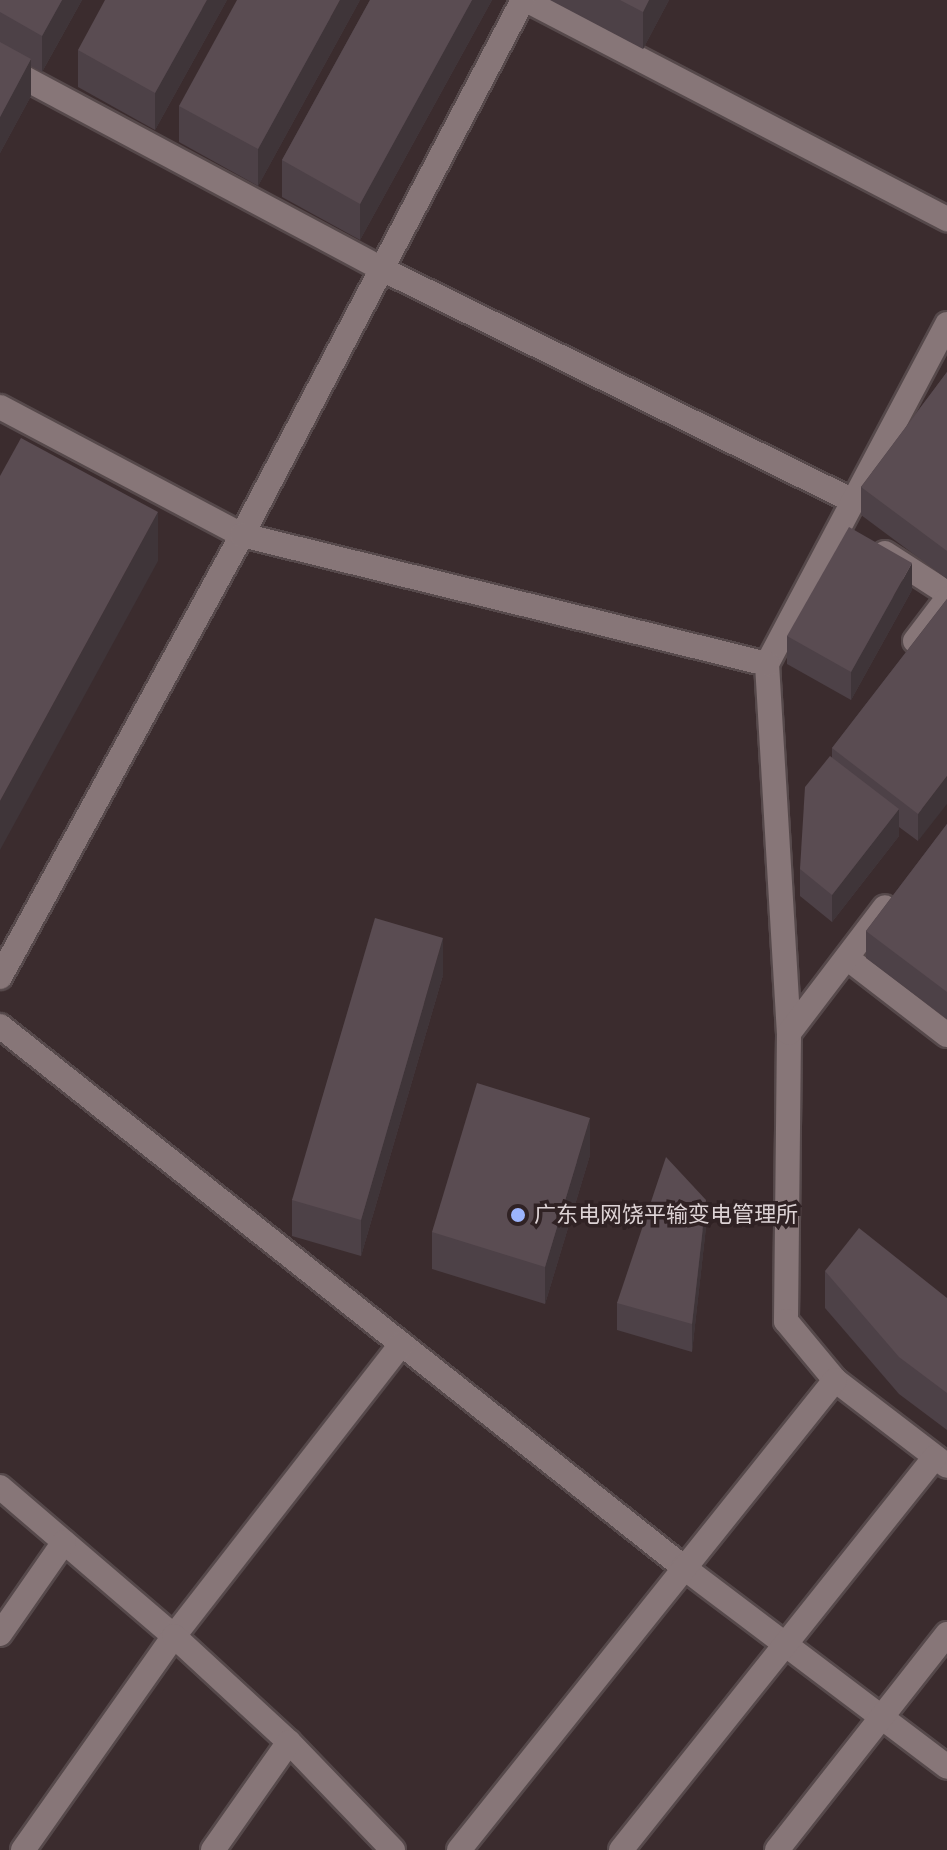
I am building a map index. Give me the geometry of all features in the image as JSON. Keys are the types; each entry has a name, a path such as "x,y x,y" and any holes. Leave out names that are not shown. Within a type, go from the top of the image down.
{"street":[{"path":"0,977 242,535 524,0 947,219"},
{"path":"0,65 382,269 853,501"},
{"path":"621,1850 785,1644 941,1461 835,1380 786,1321 789,1033 767,664 947,324"},
{"path":"0,407 242,535 767,664"},
{"path":"839,524 947,596 901,659"},
{"path":"789,1033 901,886"},
{"path":"847,958 947,1035"},
{"path":"0,1026 683,1567 947,1767"},
{"path":"23,1850 174,1636 401,1344"},
{"path":"459,1850 835,1380"},
{"path":"0,1487 174,1636 289,1742 386,1847"},
{"path":"0,1634 64,1542"},
{"path":"777,1850 947,1634"},
{"path":"213,1850 289,1742"}],"building":[{"path":"0,0 62,0 42,36 0,12"},
{"path":"105,0 207,0 155,93 78,50"},
{"path":"237,0 340,0 258,149 179,106"},
{"path":"370,0 472,0 360,204 282,160"},
{"path":"620,0 649,0 643,12"},
{"path":"0,42 31,59 0,117"},
{"path":"947,372 947,551 861,487"},
{"path":"21,438 158,512 0,801 0,476"},
{"path":"849,527 912,563 851,672 787,636"},
{"path":"947,599 947,776 918,814 832,748"},
{"path":"830,756 899,809 832,895 800,869 805,787"},
{"path":"947,824 947,992 866,931"},
{"path":"375,918 443,938 361,1220 292,1200"},
{"path":"477,1083 590,1118 545,1267 432,1232"},
{"path":"666,1157 706,1200 692,1324 617,1303"},
{"path":"859,1228 947,1298 947,1393 899,1357 825,1271"}],"place":[{"name":"广东电网饶平输变电管理所","path":"518,1215"}]}
